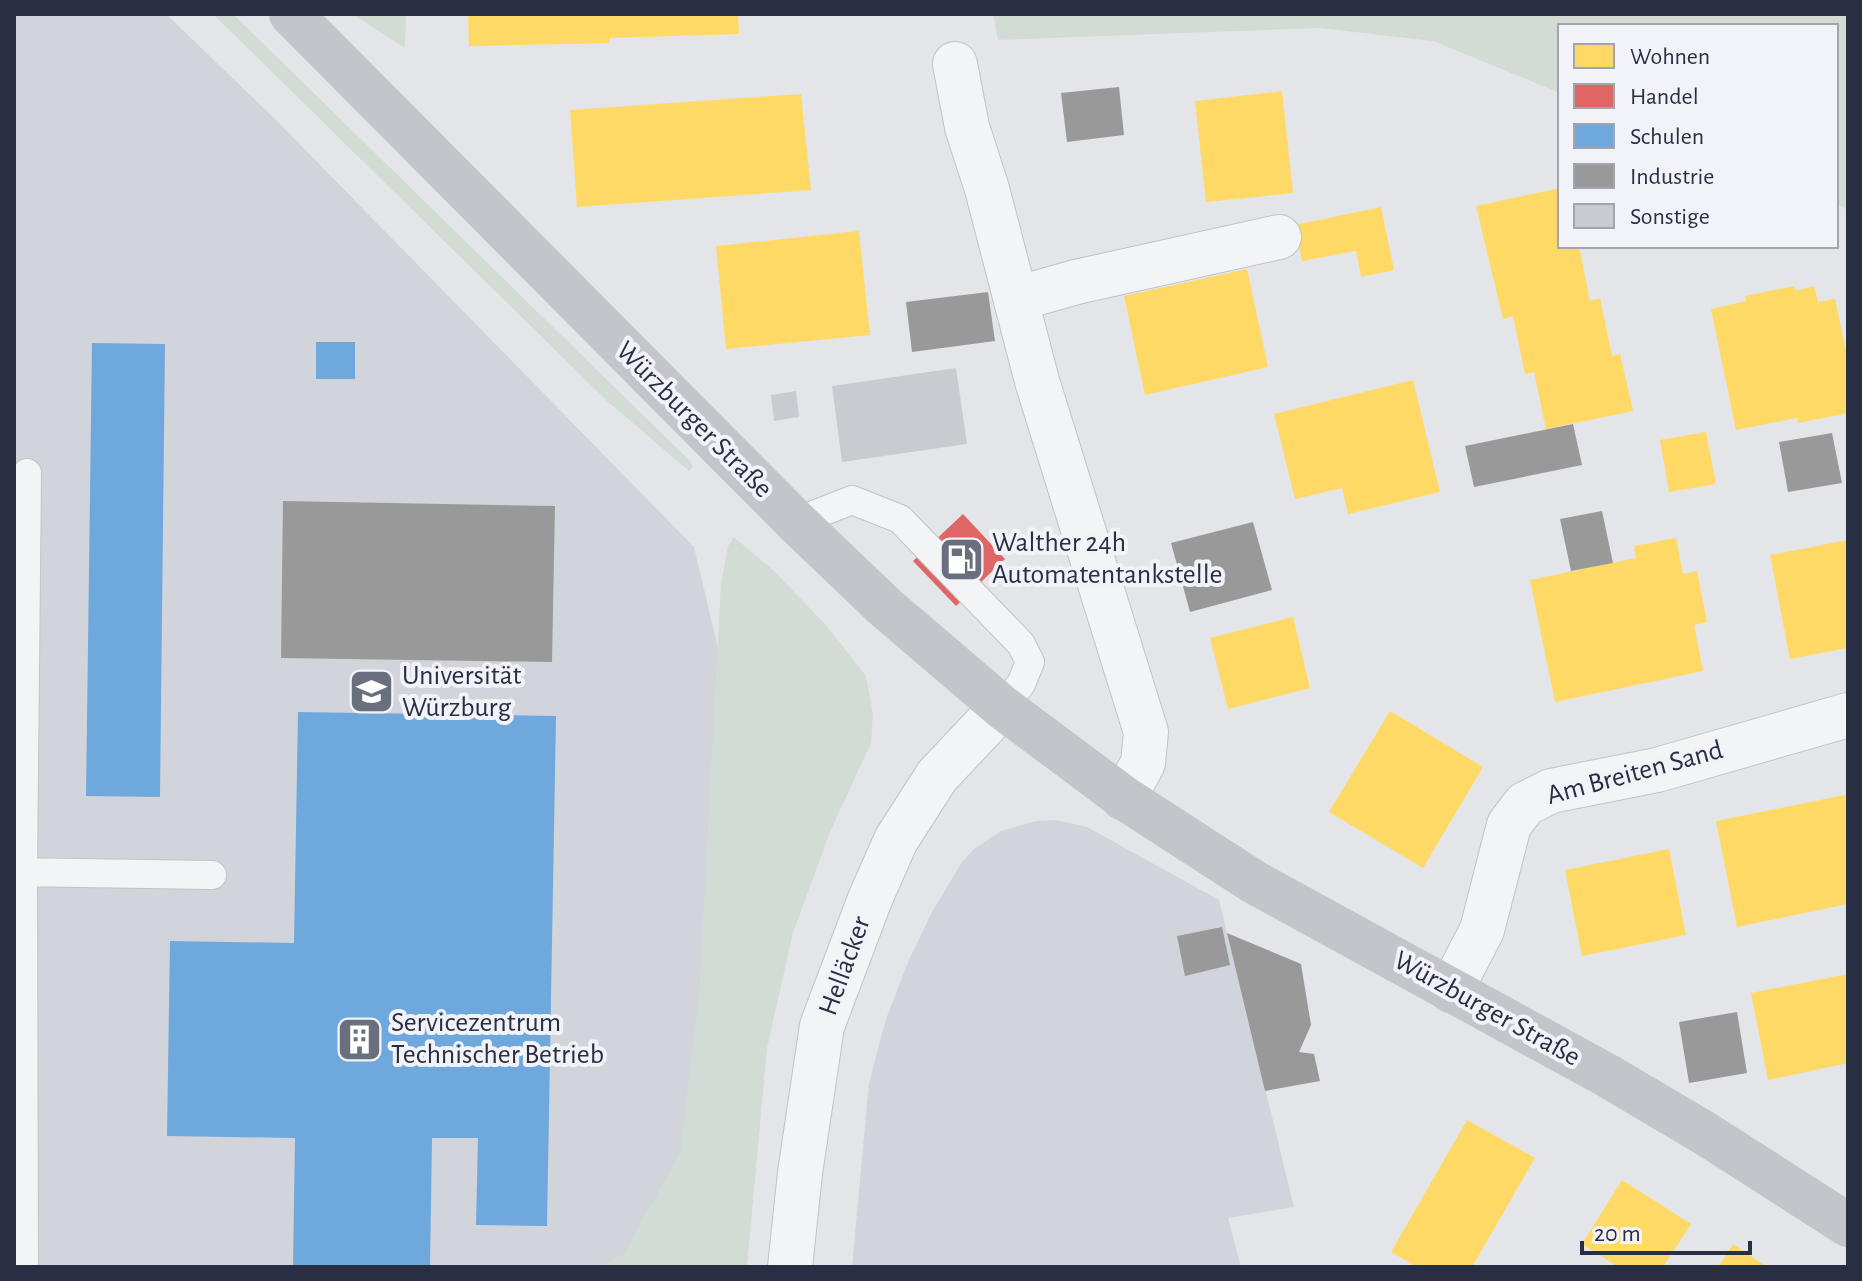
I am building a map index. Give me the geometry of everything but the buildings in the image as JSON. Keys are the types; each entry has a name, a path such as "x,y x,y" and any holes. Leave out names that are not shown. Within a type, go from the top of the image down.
{"street":[{"name":"Würzburger Straße","path":"291,14 796,522 885,607 1002,707 1124,798 1254,882 1682,1119 1848,1225"},
{"path":"955,64 967,127 987,189 1037,381 1146,732 1143,763 1124,798"},
{"path":"1016,299 1076,282 1279,237"},
{"name":"Helläcker","path":"790,1267 800,1173 822,1026 864,913 896,840 937,776 1002,707"},
{"name":"Am Breiten Sand","path":"1451,990 1482,930 1509,825 1525,804 1551,791 1657,770 1848,715"}],"lane":[{"path":"24,1267 19,872 27,473"},
{"path":"796,522 852,500 900,519 1021,644 1030,662 1021,684 1002,707"},
{"path":"19,872 212,875"}],"shaded area":[{"name":"Universität Würzburg","path":"14,14 166,14 275,119 694,547 763,837 722,1267 14,1267"},
{"path":"213,14 233,14 693,467 689,471 607,401"},
{"path":"352,14 406,14 405,48"},
{"path":"993,14 1848,14 1848,209 1838,205 1838,24 1558,24 1558,92 1433,41 1320,28 998,40"},
{"path":"734,537 773,570 826,625 866,676 873,714 871,743 830,832 793,933 767,1048 747,1267 598,1267 624,1254 680,1153 699,999 721,584 728,546"},
{"path":"1056,820 1087,827 1219,900 1294,1207 1228,1218 1241,1267 852,1267 869,1083 886,1019 909,960 932,912 962,862 974,849 1001,831 1036,821"}],"place":[{"name":"Walther 24h Automatentankstelle","path":"961,559"},
{"name":"Universität Würzburg","path":"371,692"},
{"name":"Servicezentrum Technischer Betrieb","path":"360,1039"}]}
